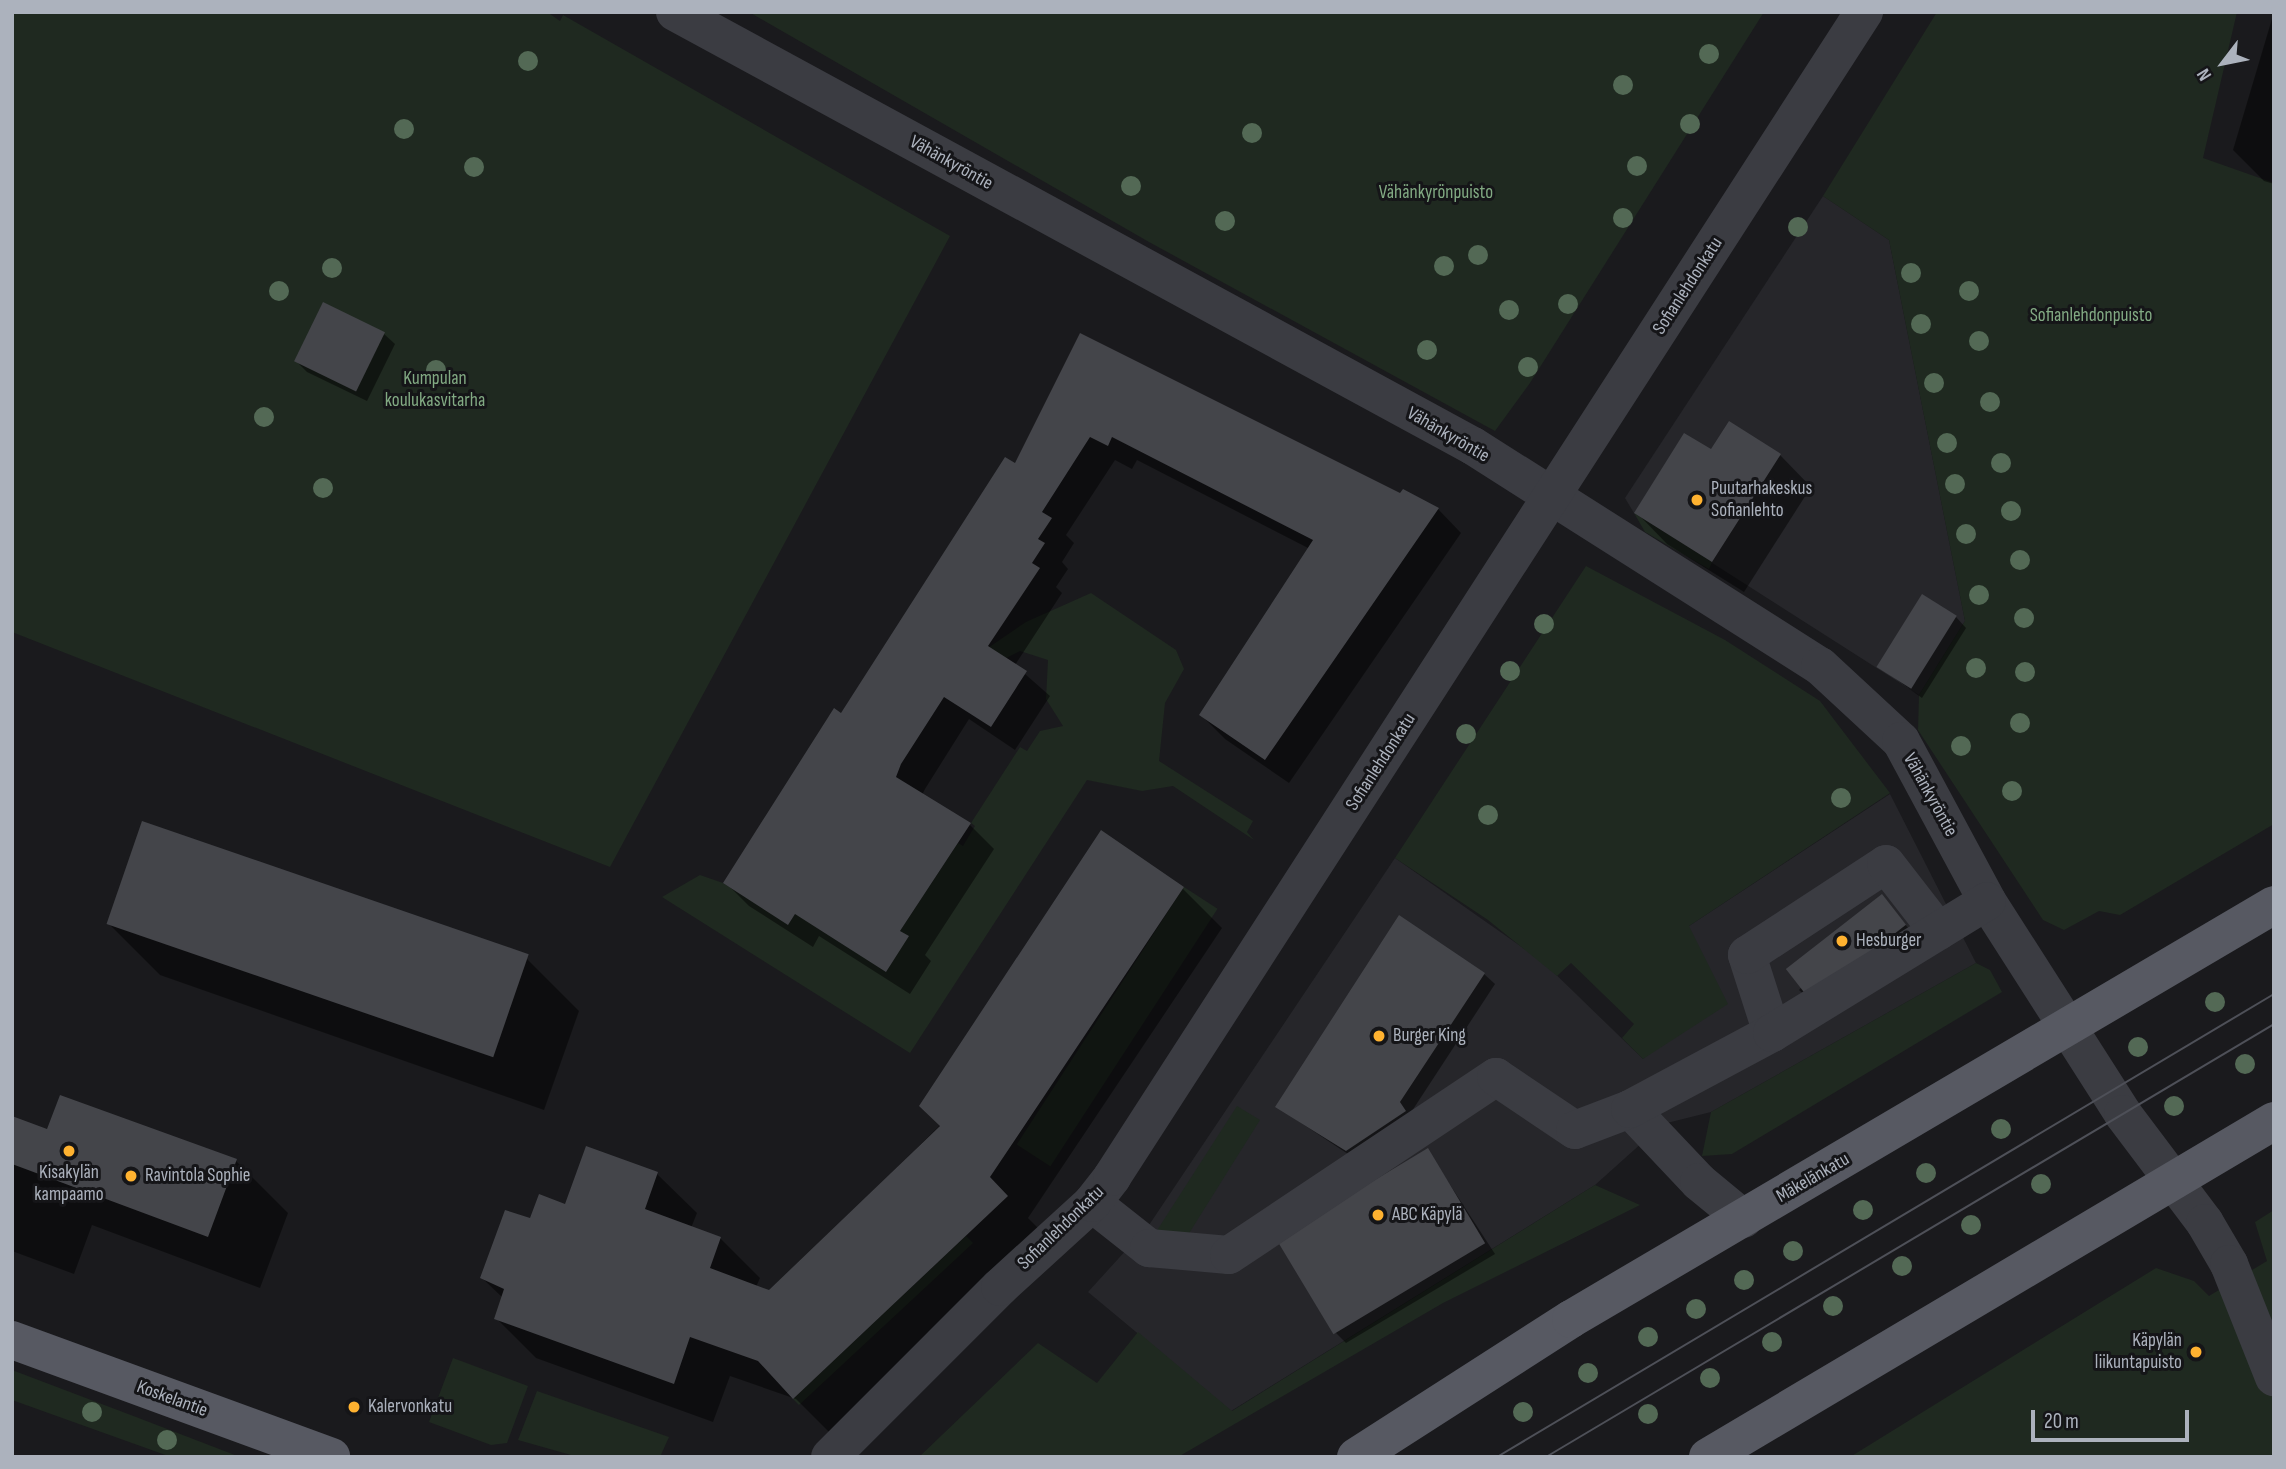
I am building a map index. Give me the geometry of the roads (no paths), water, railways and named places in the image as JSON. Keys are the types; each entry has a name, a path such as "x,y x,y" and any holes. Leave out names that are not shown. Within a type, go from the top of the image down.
{"main road":[{"name":"Mäkelänkatu","path":"1356,1457 1571,1320 2069,1029 2274,905"},
{"path":"1708,1457 2274,1121"},
{"name":"Koskelantie","path":"12,1340 331,1457"}],"street":[{"name":"Vähänkyröntie","path":"675,12 1473,446 1820,666 1900,741 1987,901 2170,1182 2205,1223 2229,1264 2274,1377"},
{"name":"Sofianlehdonkatu","path":"830,1457 1000,1287 1092,1203 1552,498 1864,12"},
{"path":"1772,1034 1747,955 1885,864 1938,931"},
{"path":"1092,1203 1149,1248 1229,1255 1496,1077 1575,1130 1630,1109 1772,1034 1987,901"},
{"path":"1630,1109 1699,1182 1744,1219"}],"tram line":[{"path":"1497,1457 2274,994"},
{"path":"1546,1457 2274,1024"}],"place":[{"name":"Puutarhakeskus Sofianlehto","path":"1697,500"},
{"name":"Hesburger","path":"1842,941"},
{"name":"Burger King","path":"1379,1036"},
{"name":"Kisakylän kampaamo","path":"69,1151"},
{"name":"Ravintola Sophie","path":"131,1176"},
{"name":"ABC Käpylä","path":"1378,1215"},
{"name":"Käpylän liikuntapuisto","path":"2196,1352"},
{"name":"Kalervonkatu","path":"354,1407"}],"park label":[{"name":"Vähänkyrönpuisto","path":"1436,193"},
{"name":"Sofianlehdonpuisto","path":"2091,316"},
{"name":"Kumpulan koulukasvitarha","path":"435,390"}]}
